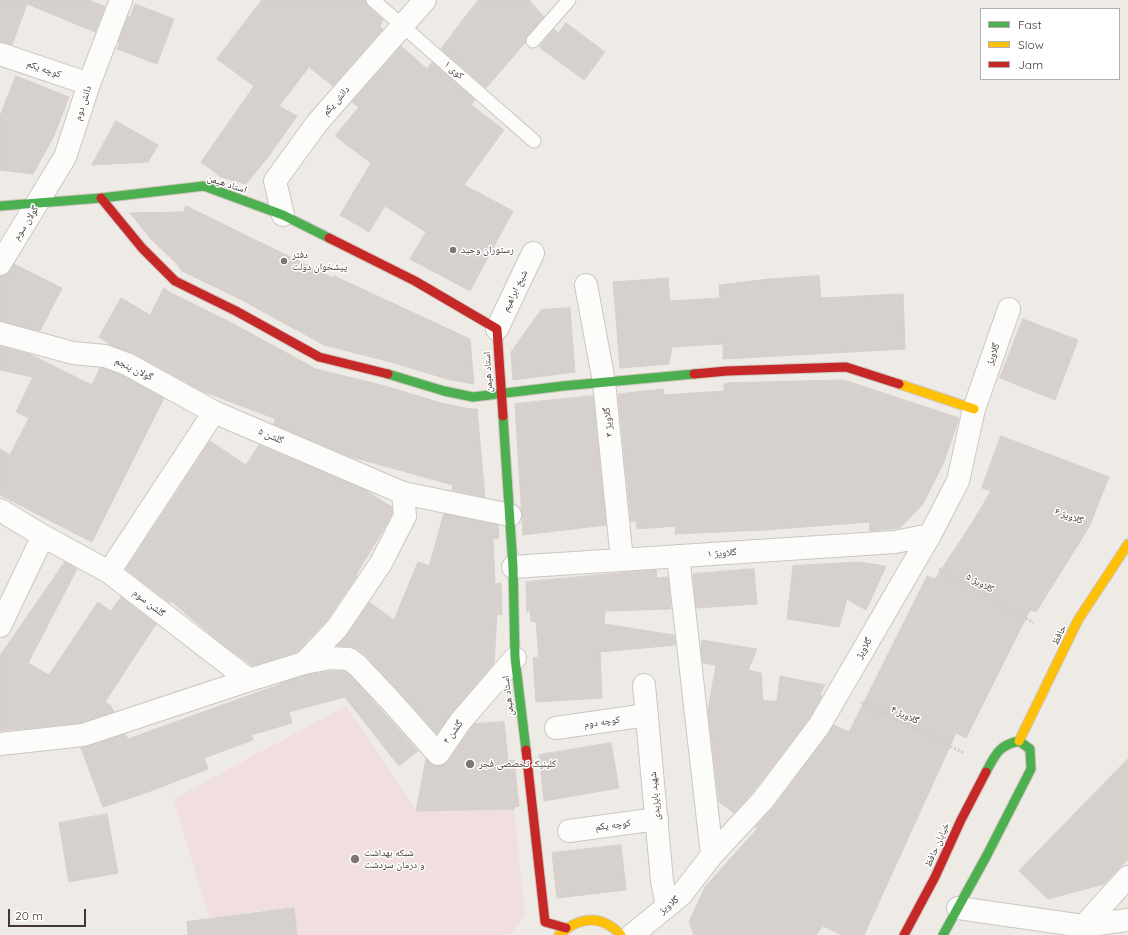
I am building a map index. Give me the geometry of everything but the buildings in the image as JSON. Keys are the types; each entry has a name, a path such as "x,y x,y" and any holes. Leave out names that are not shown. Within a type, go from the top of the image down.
{"main road":[{"name":"استاد هیمن","path":"0,206 101,198 204,186 283,214 415,281 497,329 500,394 513,567 515,658 545,922 566,928"},
{"path":"101,198 142,248 175,281 236,311 319,357 388,374 444,391 473,397 604,382 727,371 846,367 974,409"},
{"name":"حافظ","path":"1019,741 1078,620 1128,544"},
{"path":"942,935 950,924 956,902 969,889 1031,769 1030,749 1019,741"},
{"name":"خیابان حافظ","path":"904,935 935,877 961,820 997,752 1008,743 1019,741"},
{"path":"935,877 942,889"},
{"path":"911,924 924,911"},
{"path":"559,935 574,923 594,920 612,926 621,935"},
{"path":"939,935 941,927 940,922"}],"street":[{"name":"دانش دوم","path":"39,202 66,157 89,84 121,0"},
{"name":"دانش یکم","path":"283,214 275,180 317,123 425,0"},
{"name":"کوچه یکم","path":"0,54 89,84"},
{"name":"گولان سوم","path":"0,264 39,202"},
{"name":"شیخ ابراهیم","path":"497,329 534,253"},
{"name":"گلاویژ ۳","path":"586,285 604,382 622,560"},
{"name":"گلاویژ","path":"632,935 681,895 712,855 763,800 818,726 839,692 918,557 958,481 974,409 1009,309"},
{"name":"گولان پنجم","path":"0,333 74,353 105,356 127,364 214,412"},
{"name":"گلشن ۵","path":"214,412 403,493 510,515"},
{"path":"109,572 214,412"},
{"path":"0,744 82,735 304,663 337,628 381,563 405,516 403,493"},
{"name":"گلشن سوم","path":"0,510 43,536 109,572 249,680"},
{"name":"گلاویژ ۱","path":"513,567 895,542 930,535"},
{"path":"0,626 43,536"},
{"path":"678,556 712,855"},
{"name":"گلشن ۴","path":"304,663 331,658 349,659 358,666 391,701 438,754 460,722 515,658"},
{"name":"شهید بایزیدی","path":"644,685 662,881 667,906"},
{"name":"کوچه دوم","path":"556,728 647,715"},
{"name":"کوچه یکم","path":"569,831 657,819"},
{"path":"1080,931 1128,878"},
{"path":"956,902 1080,931 1128,920"}],"lane":[{"name":"کوی ۱","path":"373,0 534,141"},
{"path":"533,41 569,0"}],"path":[{"name":"گلاویژ ۵","path":"918,557 1034,623"},
{"name":"گلاویژ ۴","path":"839,692 964,753"}],"shaded area":[{"name":"شبکه بهداشت و درمان سردشت","path":"346,706 416,811 514,809 525,915 510,935 297,935 293,908 257,911 210,919 173,799"}],"traffic: fast":[{"path":"0,206 101,198 204,186 283,215 329,238"},
{"path":"388,374 444,391 473,397 563,386 694,374"},
{"path":"503,416 513,567 515,658 526,750"},
{"path":"943,935 987,855 1031,769 1030,749 1019,741 1007,745 998,752 986,772"}],"traffic: slow":[{"path":"899,384 974,409"},
{"path":"1019,741 1078,620 1128,544"},
{"path":"559,935 575,924 590,920 606,923 621,935"}],"traffic: jam":[{"path":"101,198 142,248 175,281 236,311 319,357 388,374"},
{"path":"329,238 415,281 497,329 503,416"},
{"path":"694,374 727,371 846,367 899,384"},
{"path":"526,750 545,922 566,928"},
{"path":"904,935 935,877 961,820 986,772"}],"place":[{"name":"رستوران وحید","path":"453,250"},
{"name":"دفتر پیشخوان دولت","path":"284,261"},
{"name":"کلینیک تخصصی فجر","path":"470,764"},
{"name":"شبکه بهداشت و درمان سردشت","path":"355,859"}]}
